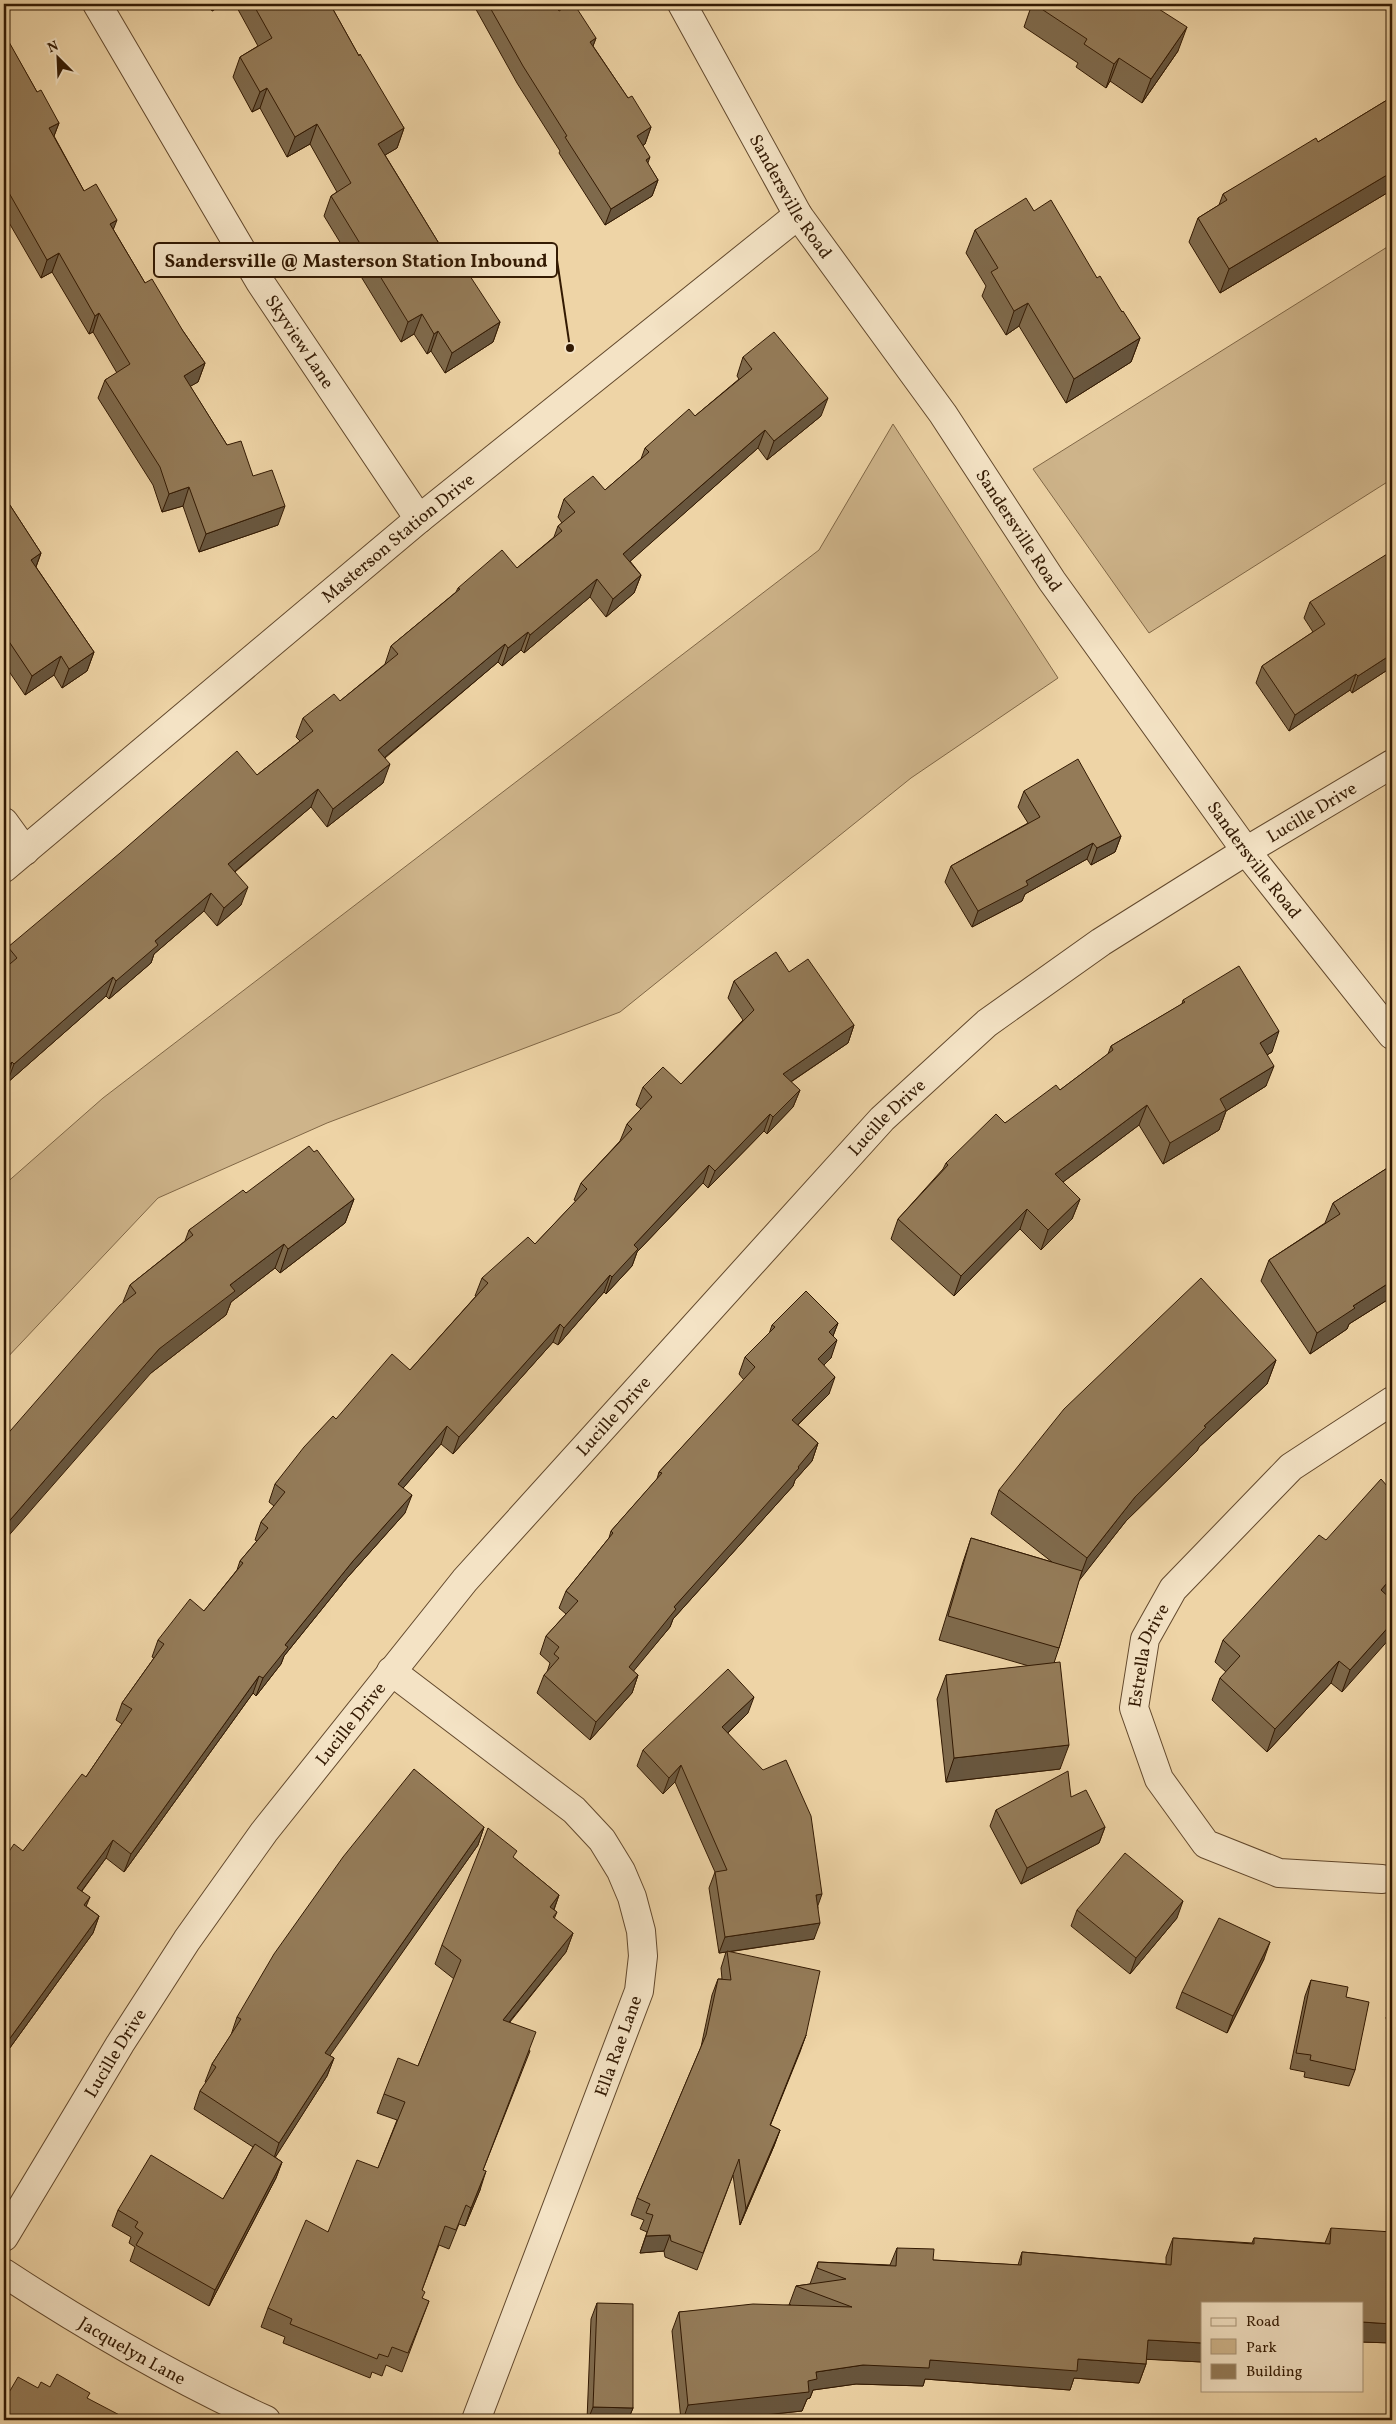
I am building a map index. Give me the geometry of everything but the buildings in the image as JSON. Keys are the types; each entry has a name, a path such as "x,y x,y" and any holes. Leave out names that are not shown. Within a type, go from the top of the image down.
{"street":[{"name":"Skyview Lane","path":"97,4 260,282 419,519"},
{"name":"Sandersville Road","path":"682,4 798,215 943,414 1052,581 1246,851 1392,1035"},
{"name":"Masterson Station Drive","path":"4,868 419,519 798,215"},
{"name":"Lucille Drive","path":"4,2237 120,2044 187,1940 264,1832 465,1580 882,1120 987,1023 1101,942 1246,851 1392,764"},
{"path":"4,822 25,850"},
{"name":"Estrella Drive","path":"1382,1879 1279,1873 1206,1844 1159,1779 1134,1708 1145,1639 1173,1589 1291,1467 1392,1401"},
{"name":"Ella Rae Lane","path":"392,1670 574,1810 602,1840 621,1870 632,1897 641,1930 642,1956 639,1991 476,2420"},
{"name":"Jacquelyn Lane","path":"4,2273 78,2322 149,2362 266,2420"}],"green space":[{"path":"1392,244 1392,479 1149,633 1033,469"},
{"path":"893,424 1058,678 911,778 620,1012 327,1123 158,1198 4,1361 4,1185 103,1098 819,550"}],"place":[{"name":"Sandersville @ Masterson Station Inbound","path":"570,348"}]}
